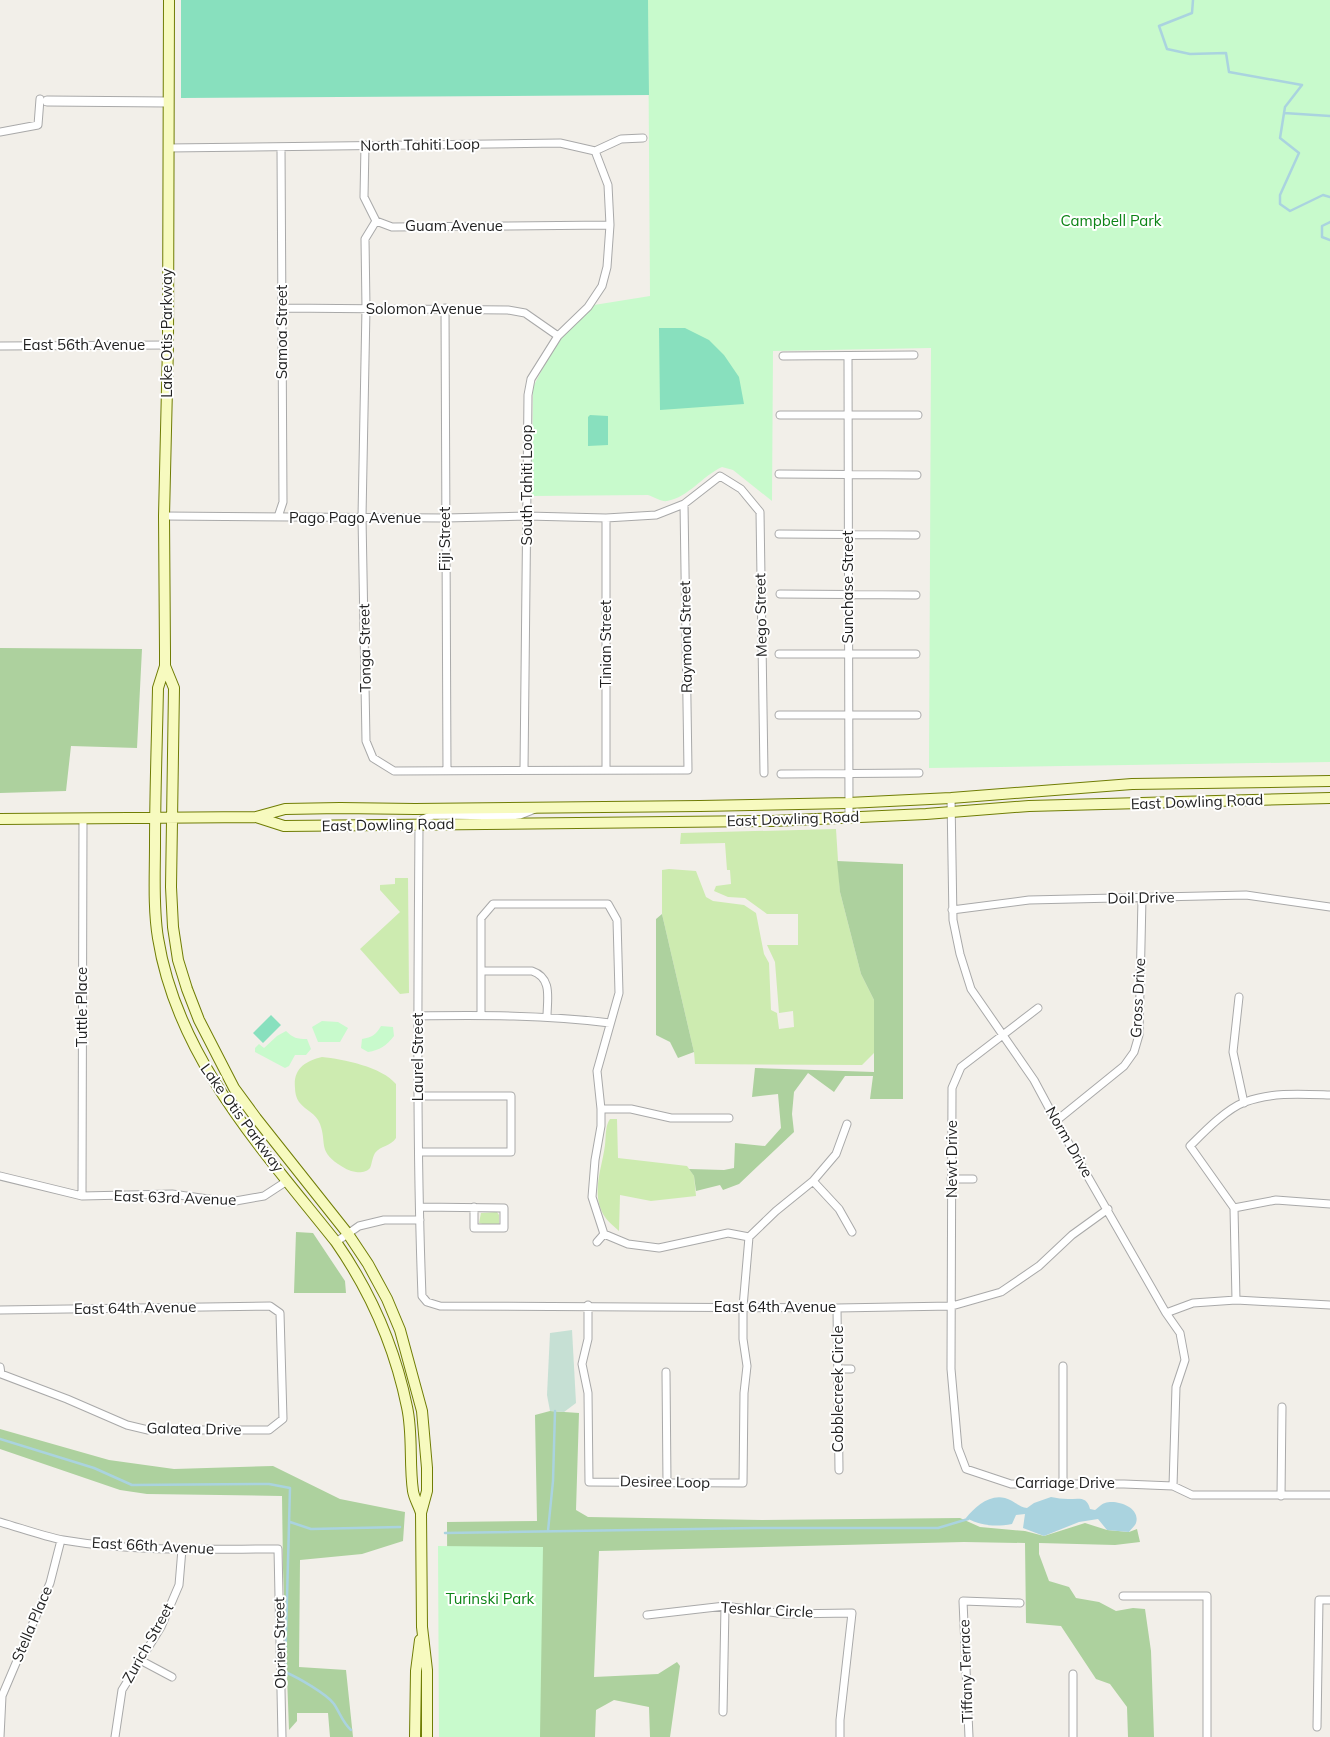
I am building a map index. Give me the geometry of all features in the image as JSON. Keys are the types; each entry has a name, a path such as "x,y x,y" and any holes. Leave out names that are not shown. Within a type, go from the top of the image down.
{"main road":[{"name":"Lake Otis Parkway","path":"169,0 167,102 168,345 164,516 165,666 158,688 155,817 158,938 172,994 200,1058 222,1095 336,1242 352,1266 379,1317 391,1348 407,1407 413,1492 421,1512"},
{"name":"Lake Otis Parkway","path":"165,666 174,688 171,887 173,927 178,960 199,1020 234,1088 348,1234 368,1264 387,1299 400,1330 422,1411 427,1468 427,1491 421,1512 422,1627 427,1670 427,1737"},
{"name":"East Dowling Road","path":"0,819 256,817 285,809 538,808 848,803 951,798 1132,784 1330,781"},
{"name":"East Dowling Road","path":"256,817 284,826 773,821 951,813 1029,806 1330,798"},
{"path":"287,1180 300,1184 319,1199"},
{"path":"409,1425 419,1434 422,1462 427,1468"},
{"name":"Lake Otis Parkway","path":"415,1737 416,1671 422,1627"}],"street":[{"path":"0,132 38,125 44,100 167,102"},
{"path":"610,225 608,185 595,151 621,139 644,138"},
{"name":"North Tahiti Loop","path":"168,148 560,143 595,151"},
{"path":"365,145 364,198 376,221"},
{"name":"Samoa Street","path":"278,517 283,502 281,147"},
{"name":"Guam Avenue","path":"376,221 392,226 610,225"},
{"name":"Tonga Street","path":"376,221 365,239 366,308 362,517 366,741 373,758 394,771 688,770"},
{"name":"South Tahiti Loop","path":"524,770 528,395 531,379 558,336 588,307 602,286 607,267 610,225"},
{"name":"Solomon Avenue","path":"282,308 508,310 525,313 558,336"},
{"name":"Fiji Street","path":"445,308 447,771"},
{"name":"East 56th Avenue","path":"0,346 168,345"},
{"path":"783,356 914,355"},
{"name":"Sunchase Street","path":"848,356 849,818"},
{"path":"780,415 918,415"},
{"path":"779,474 917,475"},
{"name":"Pago Pago Avenue","path":"164,516 445,518 527,516 606,518 656,515 684,504 720,476"},
{"name":"Mego Street","path":"720,476 741,489 760,512 764,772"},
{"name":"Raymond Street","path":"684,504 688,770"},
{"name":"Tinian Street","path":"606,518 606,770"},
{"path":"779,534 916,535"},
{"path":"780,594 916,595"},
{"path":"779,654 916,654"},
{"path":"779,715 917,715"},
{"path":"781,774 919,774"},
{"name":"Norm Drive","path":"951,798 952,910 958,944 971,989 1034,1080 1166,1312 1180,1333 1185,1360 1176,1387 1174,1486"},
{"path":"419,825 423,819 433,815 510,816 520,815 538,808"},
{"name":"Tuttle Place","path":"82,1196 83,819"},
{"name":"Laurel Street","path":"419,825 417,1016 421,1289"},
{"name":"Doil Drive","path":"952,910 1029,900 1246,895 1330,907"},
{"name":"Gross Drive","path":"1056,1120 1124,1066 1134,1052 1139,1035 1142,898"},
{"path":"481,1015 481,918 493,904 608,904 617,920 619,993 597,1071 602,1109 592,1197 604,1234 628,1244 659,1248 728,1233 750,1237"},
{"path":"481,970 532,971 540,974 547,982 547,1017"},
{"path":"1239,997 1233,1052 1244,1103"},
{"name":"Newt Drive","path":"952,1306 952,1088 961,1068 1038,1008"},
{"path":"417,1016 547,1017 610,1022"},
{"path":"1236,1300 1234,1208 1190,1146 1214,1122 1244,1103 1288,1093 1330,1095"},
{"path":"418,1096 511,1096 511,1152 419,1152"},
{"path":"602,1109 631,1109 671,1118 729,1118"},
{"path":"743,1307 750,1237 776,1211 813,1181 836,1154 847,1124"},
{"name":"East 63rd Avenue","path":"0,1176 82,1196 172,1194 230,1202 264,1196 287,1180"},
{"path":"951,1179 973,1179"},
{"path":"813,1181 838,1209 852,1232"},
{"path":"1234,1208 1276,1200 1330,1204"},
{"path":"420,1207 474,1207 504,1208 504,1228 474,1228 474,1207"},
{"name":"East 64th Avenue","path":"421,1289 422,1296 428,1302 440,1306 588,1305 838,1308 952,1306 1001,1292 1039,1266 1072,1235 1108,1209"},
{"path":"336,1242 359,1226 384,1220 420,1220"},
{"path":"597,1242 604,1234"},
{"path":"1166,1312 1194,1303 1236,1300 1330,1305"},
{"name":"Desiree Loop","path":"588,1305 588,1339 582,1364 588,1393 589,1482 743,1483 744,1393 747,1366 743,1339 743,1307"},
{"name":"East 64th Avenue","path":"0,1310 270,1306"},
{"name":"Galatea Drive","path":"0,1367 0,1374 67,1399 127,1425 148,1430 269,1430 283,1420 280,1313 270,1306"},
{"name":"Carriage Drive","path":"952,1306 951,1369 956,1430 958,1448 966,1469 1010,1484 1124,1484 1174,1486 1192,1495 1330,1496"},
{"name":"Cobblecreek Circle","path":"838,1308 839,1470"},
{"path":"1063,1366 1063,1484"},
{"path":"838,1369 851,1369"},
{"path":"666,1372 668,1483"},
{"path":"1281,1496 1282,1407"},
{"name":"East 66th Avenue","path":"0,1522 61,1540 119,1547 278,1549"},
{"name":"Stella Place","path":"0,1737 2,1696 50,1583 61,1540"},
{"name":"Zurich Street","path":"115,1737 122,1690 161,1626 179,1585 182,1549"},
{"name":"Obrien Street","path":"278,1549 282,1737"},
{"path":"1123,1596 1208,1596 1207,1737"},
{"path":"1317,1727 1319,1600 1330,1600"},
{"name":"Tiffany Terrace","path":"969,1737 963,1601 1020,1603"},
{"path":"723,1712 725,1606"},
{"name":"Teshlar Circle","path":"647,1614 725,1606 785,1614 852,1613 840,1720 840,1737"},
{"path":"140,1660 172,1678"},
{"path":"1073,1674 1073,1737"}],"green space":[{"path":"181,0 648,0 649,95 181,98"},
{"name":"Campbell Park","path":"648,0 1330,0 1330,762 929,768 931,348 773,351 772,501 733,470 722,467 689,491 667,501 648,495 532,496 533,387 558,339 594,305 650,296"},
{"path":"659,328 685,328 709,340 724,355 739,377 744,404 660,410"},
{"path":"590,415 608,416 608,445 588,446 588,417"},
{"path":"0,648 142,649 137,748 71,746 66,791 0,793"},
{"path":"836,829 840,892 861,974 874,1000 874,1053 862,1065 695,1064 694,1052 662,914 662,870 696,871 706,897 713,901 744,905 756,913 764,954 769,963 771,1010 777,1013 779,1029 794,1027 793,1011 779,1013 775,962 767,945 798,945 798,914 767,914 745,898 728,897 714,891 716,886 731,884 730,870 727,870 725,843 680,844 681,833"},
{"path":"837,861 903,864 903,1099 870,1099 873,1076 845,1076 834,1092 808,1073 794,1092 792,1114 794,1132 739,1184 723,1190 720,1185 696,1191 694,1176 689,1169 724,1170 734,1168 735,1143 765,1146 781,1128 778,1094 752,1097 755,1068 874,1072 874,1000 861,974 840,892"},
{"path":"395,878 408,878 409,993 400,994 360,949 400,912 380,890 380,885 395,884"},
{"path":"662,914 694,1052 678,1058 670,1042 656,1035 656,919"},
{"path":"271,1015 281,1025 263,1043 253,1033"},
{"path":"322,1021 338,1022 348,1028 340,1042 318,1042 312,1027"},
{"path":"381,1026 393,1027 394,1036 379,1049 368,1052 361,1048 362,1039 373,1035"},
{"path":"286,1031 295,1038 307,1039 311,1049 306,1055 295,1055 289,1066 285,1068 255,1052 255,1048 259,1044 264,1048 277,1036"},
{"path":"322,1057 362,1065 390,1078 396,1084 396,1138 377,1151 370,1168 365,1171 349,1170 328,1155 325,1150 318,1120 296,1097 295,1081 298,1071 310,1061"},
{"path":"610,1119 617,1119 618,1158 687,1166 694,1176 696,1196 651,1201 620,1195 619,1231 605,1217 598,1199 598,1181 605,1145 606,1128"},
{"path":"497,1212 499,1224 489,1226 479,1223 481,1213"},
{"path":"296,1232 313,1233 345,1281 346,1293 294,1293"},
{"path":"572,1330 576,1403 564,1412 550,1411 547,1395 550,1333"},
{"path":"550,1411 579,1413 576,1510 588,1517 762,1520 960,1518 980,1527 1025,1531 1044,1536 1085,1523 1107,1530 1129,1532 1137,1529 1140,1542 1115,1545 1039,1543 1039,1554 1049,1581 1069,1587 1076,1598 1099,1602 1116,1611 1133,1608 1145,1609 1151,1651 1154,1737 1128,1737 1127,1707 1110,1684 1096,1679 1061,1626 1026,1623 1025,1543 964,1542 599,1551 594,1677 658,1674 677,1662 680,1666 670,1737 650,1737 649,1707 614,1700 596,1710 595,1737 448,1737 447,1522 537,1521 535,1415"},
{"path":"0,1429 109,1460 174,1469 273,1466 340,1499 405,1512 403,1541 362,1554 300,1560 299,1667 346,1670 353,1737 330,1737 328,1713 297,1713 297,1721 289,1730 282,1496 147,1494 120,1490 0,1449"},
{"name":"Turinski Park","path":"438,1546 543,1547 540,1737 439,1737"}],"water":[{"path":"1051,1497 1082,1499 1087,1502 1090,1509 1095,1510 1105,1503 1121,1503 1135,1513 1137,1517 1136,1523 1129,1532 1107,1530 1098,1519 1079,1522 1044,1536 1023,1528 1025,1514 1016,1515 1012,1524 1000,1525 983,1524 966,1518 983,1502 993,1498 1005,1498 1027,1508 1034,1503"}],"waterway":[{"path":"1193,0 1192,13 1159,26 1167,49 1190,54 1226,53 1229,72 1302,85 1285,107 1280,138 1299,153 1280,195 1280,204 1290,211 1323,195 1330,197"},
{"path":"1284,113 1330,116"},
{"path":"1330,222 1322,226 1322,237 1330,240"},
{"path":"548,1531 553,1481 555,1411"},
{"path":"0,1439 94,1468 132,1485 269,1484 290,1488 285,1672 325,1695 334,1704 351,1730"},
{"path":"445,1533 757,1528 938,1528 968,1519"},
{"path":"290,1522 311,1529 400,1527"}]}
